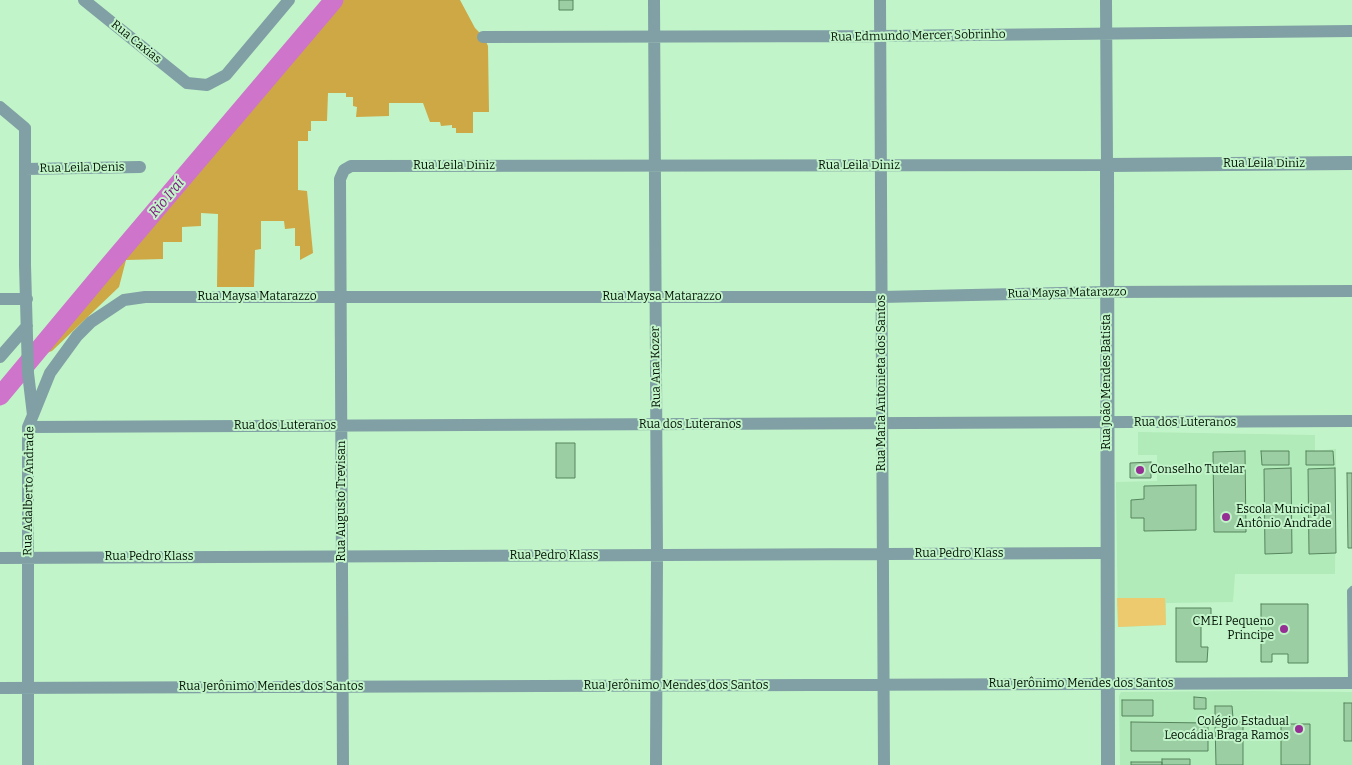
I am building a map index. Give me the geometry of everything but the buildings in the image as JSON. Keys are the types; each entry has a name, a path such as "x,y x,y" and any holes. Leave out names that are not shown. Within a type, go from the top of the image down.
{"street":[{"name":"Rua Caxias","path":"84,0 188,83 207,85 226,75 289,0"},
{"name":"Rua Ana Kozer","path":"654,0 657,556 656,765"},
{"name":"Rua Maria Antonieta dos Santos","path":"880,0 884,765"},
{"name":"Rua João Mendes Batista","path":"1106,0 1108,765"},
{"name":"Rua Edmundo Mercer Sobrinho","path":"483,37 880,36 1352,31"},
{"name":"Rua Adalberto Andrade","path":"0,107 25,128 25,265 30,421 28,765"},
{"name":"Rua Leila Diniz","path":"365,166 880,166 1352,163"},
{"name":"Rua Augusto Trevisan","path":"342,765 340,180 343,172 348,168 365,166"},
{"name":"Rua Leila Denis","path":"25,169 140,167"},
{"name":"Rua Maysa Matarazzo","path":"30,421 50,373 77,336 91,322 124,300 145,297 881,296 1107,292 1352,291"},
{"path":"0,300 27,299"},
{"path":"0,357 27,326"},
{"name":"Rua dos Luteranos","path":"30,421 342,426 1352,422"},
{"name":"Rua Pedro Klass","path":"0,558 1108,553"},
{"name":"Rua Jerônimo Mendes dos Santos","path":"0,688 1352,683"}],"lane":[{"path":"1352,589 1350,591 1352,683"}],"shaded area":[{"path":"338,0 460,0 475,28 484,37 488,46 489,112 473,112 473,133 456,133 456,128 452,128 452,125 441,126 440,122 430,122 423,103 389,103 389,116 356,117 357,107 353,106 353,97 346,97 346,93 328,93 327,121 311,121 308,141 298,141 298,190 307,191 313,253 300,260 300,246 295,246 295,228 285,229 284,221 261,221 261,249 255,250 254,287 217,287 218,214 201,213 201,226 182,227 182,242 163,242 163,259 126,260 119,287 52,351 39,356 39,347 207,157"},
{"name":"Escola Municipal Antônio Andrade","path":"1138,432 1315,435 1315,451 1336,449 1335,574 1235,574 1233,602 1166,603 1166,625 1118,627 1116,482 1157,481 1157,455 1138,455"},
{"path":"1117,598 1165,598 1166,625 1118,627"},
{"path":"1121,692 1352,692 1352,765 1120,765 1119,696"}],"waterway":[{"name":"Rio Iraí","path":"0,396 334,0"}],"place":[{"name":"Conselho Tutelar","path":"1140,470"},
{"name":"Escola Municipal Antônio Andrade","path":"1226,517"},
{"name":"CMEI Pequeno Principe","path":"1284,629"},
{"name":"Colégio Estadual Leocádia Braga Ramos","path":"1299,729"}]}
